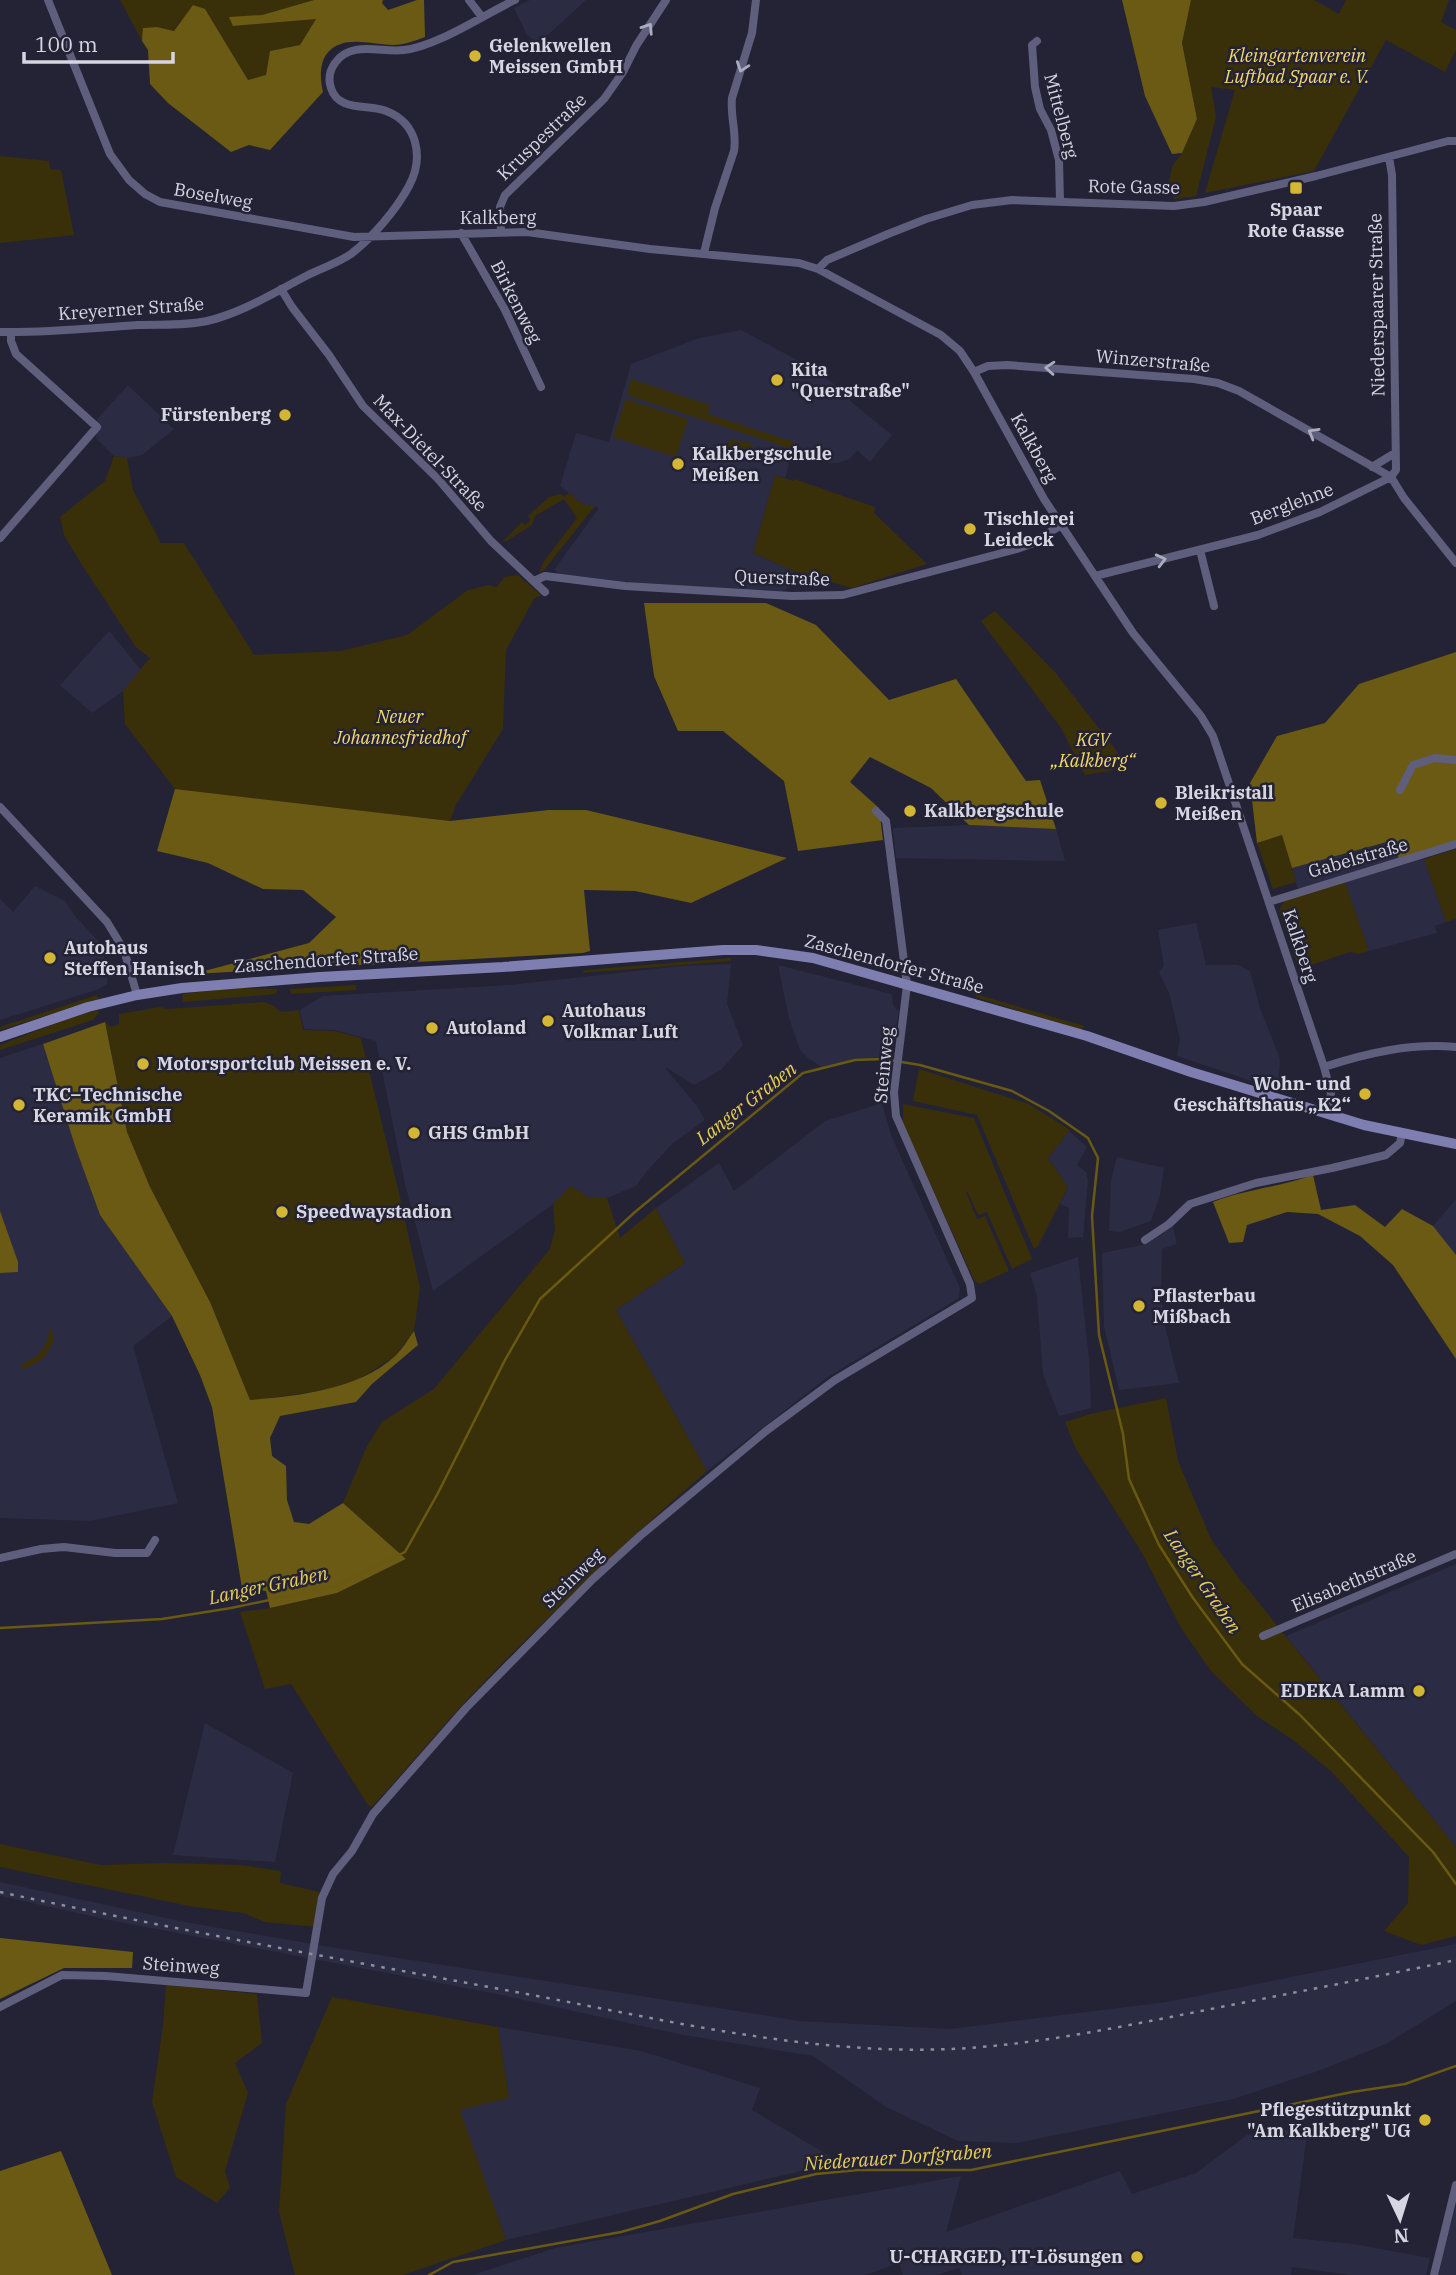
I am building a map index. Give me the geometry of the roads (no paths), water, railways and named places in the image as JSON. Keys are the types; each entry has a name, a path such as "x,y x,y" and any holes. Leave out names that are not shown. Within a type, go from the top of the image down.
{"street":[{"name":"Boselweg","path":"48,0 110,154 122,172 145,194 169,205 354,237 369,236"},
{"path":"469,0 482,17"},
{"name":"Kreyerner Straße","path":"0,332 205,321 245,307 350,254 396,207 416,170 417,148 411,130 399,118 385,110 351,105 339,100 330,87 331,69 336,61 346,51 405,50 440,38 515,0"},
{"name":"Kruspestraße","path":"501,232 500,208 509,190 604,99 624,72 636,46 666,0"},
{"path":"704,253 735,143 732,98 752,33 756,0"},
{"name":"Mittelberg","path":"1037,41 1032,44 1035,88 1059,160 1059,201"},
{"name":"Rote Gasse","path":"818,269 827,260 888,234 972,205 1012,200 1174,206 1204,202 1456,141"},
{"name":"Niederspaarer Straße","path":"1388,158 1392,175 1396,470 1391,477"},
{"name":"Kalkberg","path":"369,236 501,232 557,235 650,249 799,263 818,269 941,335 960,351 1044,499 1094,576 1133,633 1201,716 1213,736 1324,1067 1331,1093 1328,1113"},
{"name":"Birkenweg","path":"461,233 505,310 541,387"},
{"name":"Max-Dietel-Straße","path":"281,289 363,406 438,479 491,541 545,593"},
{"path":"0,538 97,427 16,355 11,332"},
{"name":"Winzerstraße","path":"974,372 988,366 1007,365 1218,383 1246,395 1391,477"},
{"path":"1372,467 1395,453"},
{"path":"1391,477 1404,498 1456,563"},
{"name":"Berglehne","path":"1094,576 1258,534 1320,512 1391,477"},
{"name":"Querstraße","path":"534,581 545,576 625,586 792,596 843,595 1017,549 1031,544 1061,524"},
{"path":"1200,550 1214,606"},
{"path":"1400,790 1413,765 1435,758 1456,760"},
{"path":"0,807 107,922 127,958 137,995"},
{"path":"876,811 886,821 907,985"},
{"name":"Gabelstraße","path":"1269,902 1456,844"},
{"name":"Zaschendorfer Straße","path":"0,1037 88,1007 137,995 227,983 503,968 723,950 756,950 813,958 1087,1036 1191,1072 1364,1125 1456,1144"},
{"name":"Steinweg","path":"0,2007 62,1975 106,1976 306,1993 322,1898 332,1874 352,1851 373,1814 473,1700 593,1579 640,1536 766,1431 835,1380 972,1298 970,1284 955,1248 899,1127 894,1105 895,1076 907,985"},
{"path":"1324,1067 1406,1047 1456,1047"},
{"path":"1145,1240 1169,1224 1189,1204 1256,1182 1386,1155 1400,1143 1402,1133"},
{"path":"0,1558 57,1547 115,1553 148,1553 155,1540"},
{"name":"Elisabethstraße","path":"1263,1636 1456,1553"},
{"path":"1434,2275 1456,2185"}],"waterway":[{"name":"Langer Graben","path":"0,1628 162,1619 231,1608 336,1586 405,1552 505,1360 540,1299 635,1212 803,1073 855,1060 883,1059 920,1065 1012,1091 1049,1111 1088,1138 1098,1158 1092,1216 1099,1335 1123,1434 1129,1479 1159,1545 1193,1598 1242,1664 1300,1715 1433,1852 1456,1884"},
{"name":"Niederauer Dorfgraben","path":"429,2275 453,2262 621,2232 660,2221 733,2194 816,2174 858,2170 971,2170 1352,2092 1405,2084 1456,2066"}],"railway":[{"path":"0,1892 199,1933 688,2025 846,2047 951,2049 1014,2044 1077,2035 1456,1960"}],"place":[{"name":"Gelenkwellen Meissen GmbH","path":"475,56"},
{"name":"Spaar Rote Gasse","path":"1296,188"},
{"name":"Kita \"Querstraße\"","path":"777,380"},
{"name":"Fürstenberg","path":"285,415"},
{"name":"Kalkbergschule Meißen","path":"678,464"},
{"name":"Tischlerei Leideck","path":"970,529"},
{"name":"Bleikristall Meißen","path":"1161,803"},
{"name":"Kalkbergschule","path":"910,811"},
{"name":"Autohaus Steffen Hanisch","path":"50,958"},
{"name":"Autohaus Volkmar Luft","path":"548,1021"},
{"name":"Autoland","path":"432,1028"},
{"name":"Motorsportclub Meissen e. V.","path":"143,1064"},
{"name":"Wohn- und Geschäftshaus „K2“","path":"1365,1094"},
{"name":"TKC–Technische Keramik GmbH","path":"19,1105"},
{"name":"GHS GmbH","path":"414,1133"},
{"name":"Speedwaystadion","path":"282,1212"},
{"name":"Pflasterbau Mißbach","path":"1139,1306"},
{"name":"EDEKA Lamm","path":"1419,1691"},
{"name":"Pflegestützpunkt \"Am Kalkberg\" UG","path":"1425,2120"},
{"name":"U-CHARGED, IT-Lösungen","path":"1137,2257"}],"park label":[{"name":"Kleingartenverein Luftbad Spaar e. V.","path":"1297,66"},
{"name":"Neuer Johannesfriedhof","path":"400,727"},
{"name":"KGV „Kalkberg“","path":"1093,750"}]}
